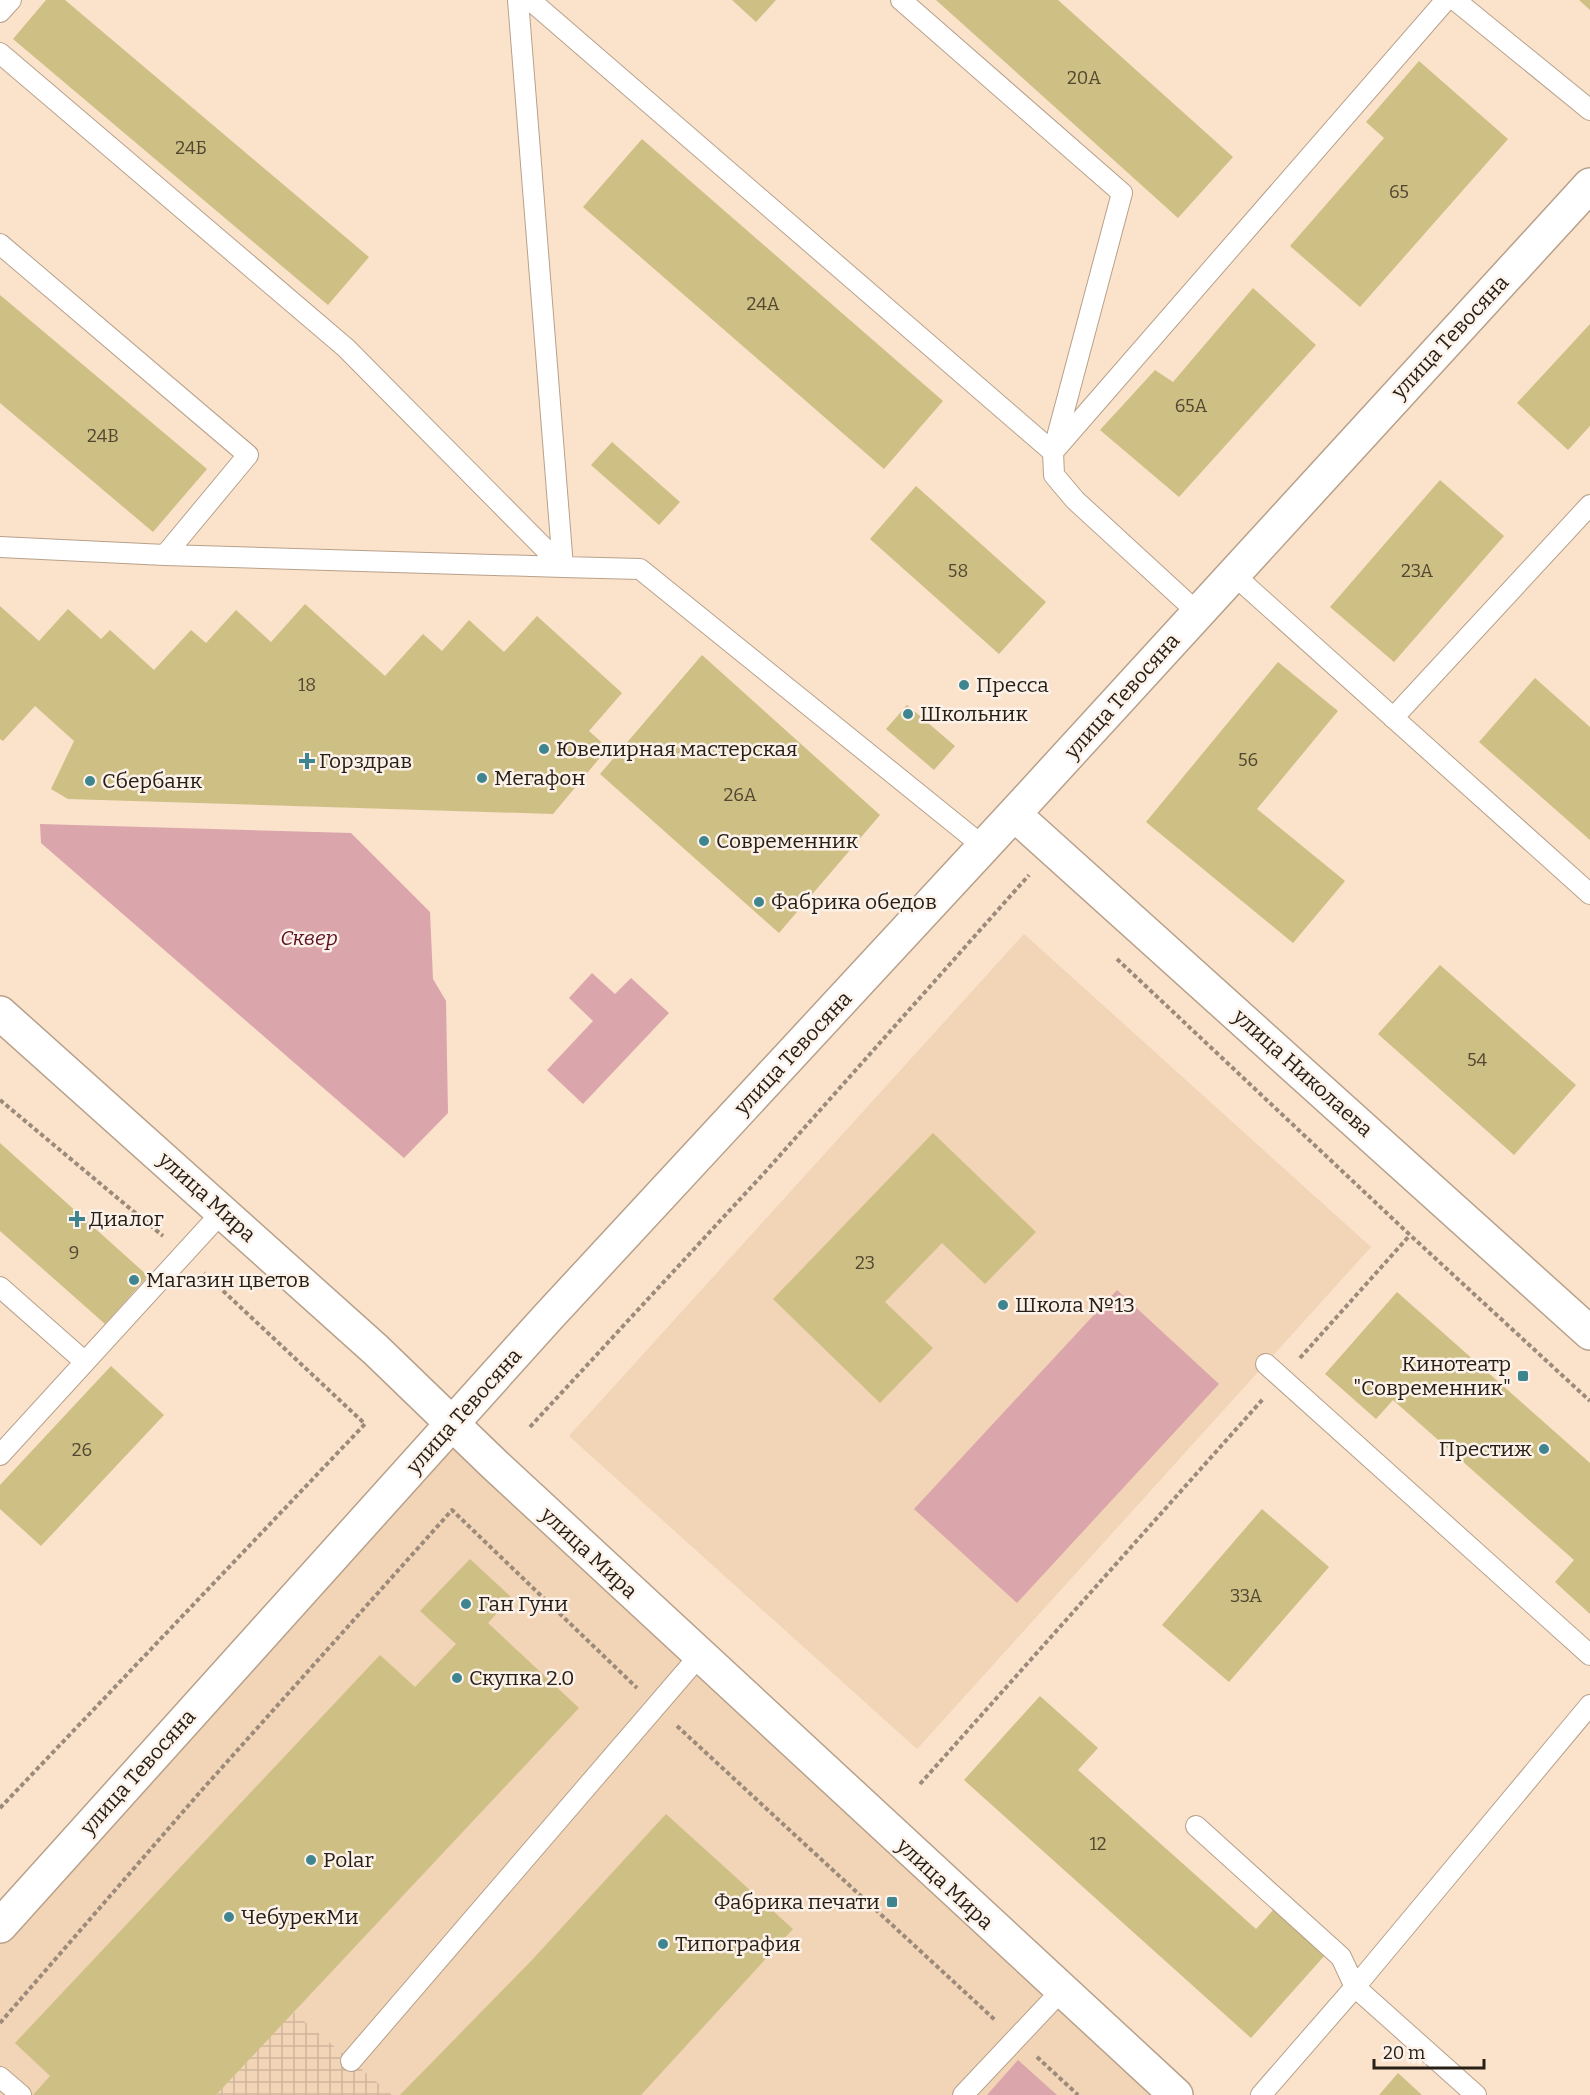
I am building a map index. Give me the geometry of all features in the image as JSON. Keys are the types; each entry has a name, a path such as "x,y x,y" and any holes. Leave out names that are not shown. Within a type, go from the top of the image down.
{"main road":[{"name":"улица Тевосяна","path":"0,1926 451,1424 984,847 1590,185"},
{"name":"улица Николаева","path":"1014,814 1590,1333"},
{"name":"улица Мира","path":"0,1013 376,1350 451,1424 1060,1991 1176,2095"}],"lane":[{"path":"0,12 11,0"},
{"path":"518,0 563,567"},
{"path":"530,0 1053,452"},
{"path":"902,0 1122,193 1053,452 1053,475 1075,500 1197,612"},
{"path":"1053,452 1446,0"},
{"path":"1455,0 1590,110"},
{"path":"0,53 346,348 563,567"},
{"path":"0,244 248,455 165,555"},
{"path":"1393,718 1590,505"},
{"path":"0,547 165,555 640,569 984,847"},
{"path":"1233,573 1590,894"},
{"path":"0,1455 223,1211"},
{"path":"0,1287 85,1362"},
{"path":"1266,1364 1590,1655"},
{"path":"351,2061 700,1655"},
{"path":"1261,2095 1355,1987 1590,1705"},
{"path":"1196,1826 1341,1957 1355,1987 1476,2095"},
{"path":"963,2095 1060,1991"},
{"path":"0,2077 21,2095"}],"path":[{"path":"530,1427 766,1171 1029,875 1037,883"},
{"path":"1115,957 1410,1236 1590,1401"},
{"path":"0,1100 184,1254 365,1424 0,1808"},
{"path":"920,1784 1410,1236"},
{"path":"0,2023 201,1791 452,1510 656,1707 1078,2095"}],"shaded area":[{"name":"Школа №13","path":"1024,934 1371,1247 917,1749 569,1436"},
{"path":"451,1424 1176,2095 0,2095 0,1927"},
{"path":"293,2012 392,2095 216,2095"}],"green space":[{"name":"Сквер","path":"40,824 351,833 430,912 433,979 446,1001 448,1113 404,1158 41,843"},
{"path":"592,973 615,994 631,978 669,1013 583,1104 547,1070 593,1021 569,998"},
{"path":"1117,1290 1219,1384 1017,1603 914,1509"},
{"path":"1018,2060 1057,2095 987,2095"}],"building":[{"path":"46,0 65,0 369,257 328,305 13,39"},
{"path":"732,0 776,0 756,22"},
{"path":"936,0 1058,0 1233,157 1178,218"},
{"path":"1579,0 1590,0 1590,10"},
{"path":"1419,61 1508,139 1360,307 1290,246 1384,138 1366,122"},
{"path":"642,139 943,401 884,469 583,207"},
{"path":"1253,288 1316,345 1179,497 1100,430 1155,370 1173,382"},
{"path":"0,295 207,469 153,532 0,403"},
{"path":"1590,324 1590,426 1568,450 1517,403"},
{"path":"612,442 680,502 659,525 591,465"},
{"path":"1440,480 1504,536 1394,662 1330,607"},
{"path":"916,486 1046,602 999,654 870,539"},
{"path":"305,604 385,676 423,634 442,651 469,620 504,652 537,616 622,693 589,731 608,748 553,814 68,799 51,789 74,741 35,706 3,741 0,739 0,606 39,641 68,609 101,639 110,630 154,670 191,630 206,643 236,610 271,642"},
{"path":"702,655 880,815 779,933 600,774"},
{"path":"1278,662 1338,711 1257,809 1345,881 1293,943 1146,822"},
{"path":"1535,678 1590,727 1590,840 1479,742"},
{"path":"907,705 955,746 934,770 886,729"},
{"path":"1440,965 1576,1085 1514,1155 1378,1034"},
{"path":"933,1133 1036,1232 985,1284 942,1243 885,1302 933,1348 880,1403 773,1299"},
{"path":"0,1143 148,1276 105,1324 0,1231"},
{"path":"1397,1292 1590,1463 1590,1614 1555,1582 1574,1560 1393,1400 1376,1419 1325,1374"},
{"path":"111,1366 164,1415 41,1546 0,1509 0,1485"},
{"path":"1262,1509 1329,1567 1229,1682 1162,1625"},
{"name":"Polar","path":"470,1559 511,1597 488,1623 579,1708 216,2095 33,2095 50,2076 15,2043 380,1655 415,1687 456,1644 420,1611"},
{"path":"1040,1696 1098,1748 1078,1770 1256,1929 1275,1908 1326,1954 1251,2038 964,1780"},
{"name":"Типография","path":"666,1814 793,1929 641,2095 400,2095 532,1960"},
{"path":"1398,2073 1422,2095 1379,2095"}],"place":[{"name":"Пресса","path":"964,685"},
{"name":"Школьник","path":"908,714"},
{"name":"Ювелирная мастерская","path":"544,749"},
{"name":"Горздрав","path":"307,761"},
{"name":"Мегафон","path":"482,778"},
{"name":"Сбербанк","path":"90,781"},
{"name":"Современник","path":"704,841"},
{"name":"Фабрика обедов","path":"759,902"},
{"name":"Диалог","path":"77,1219"},
{"name":"Магазин цветов","path":"134,1280"},
{"name":"Школа №13","path":"1003,1305"},
{"name":"Кинотеатр \"Современник\"","path":"1523,1376"},
{"name":"Престиж","path":"1544,1449"},
{"name":"Ган Гуни","path":"466,1604"},
{"name":"Скупка 2.0","path":"457,1678"},
{"name":"Polar","path":"311,1860"},
{"name":"Фабрика печати","path":"892,1902"},
{"name":"ЧебурекМи","path":"229,1917"},
{"name":"Типография","path":"663,1944"}]}
